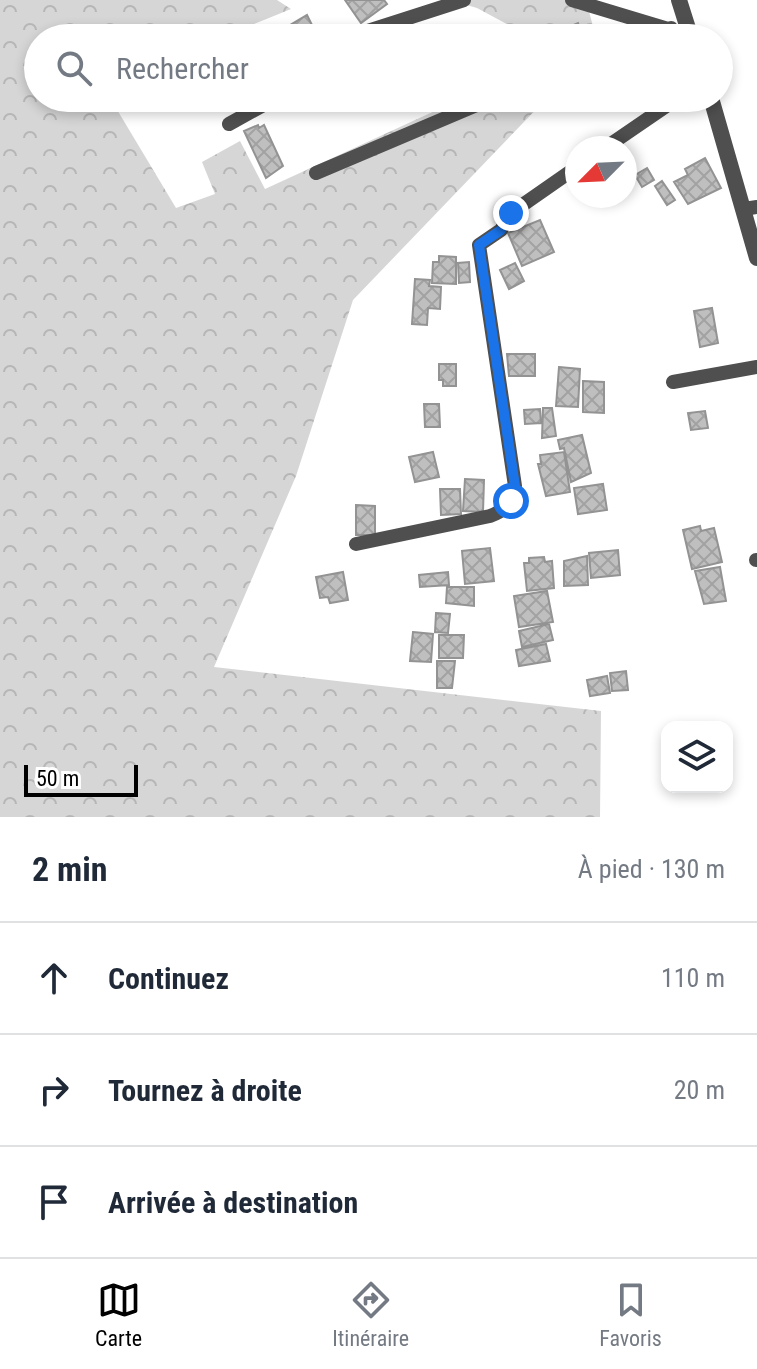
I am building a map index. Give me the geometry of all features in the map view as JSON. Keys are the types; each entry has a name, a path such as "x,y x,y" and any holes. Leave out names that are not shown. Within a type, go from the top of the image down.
{"street":[{"path":"389,24 464,0"},
{"path":"572,0 651,24"},
{"path":"679,0 687,24"},
{"path":"229,124 251,112"},
{"path":"316,173 460,112"},
{"path":"623,136 658,112"},
{"path":"716,112 750,208 757,258"},
{"path":"356,544 490,516 503,511 511,501 515,486 479,245 501,230 511,213 565,175"},
{"path":"673,382 757,367"}],"green space":[{"path":"0,0 277,0 291,9 252,24 24,24 24,112 118,112 176,208 215,194 202,162 240,141 265,189 433,112 534,112 353,300 296,476 214,667 601,711 600,817 0,817"},
{"path":"450,0 586,0 592,24 507,24 477,8"}],"building":[{"path":"345,0 384,0 387,4 361,23"},
{"path":"307,15 312,24 292,24"},
{"path":"258,125 259,128 264,125 283,166 266,178 244,131"},
{"path":"705,158 721,188 688,204 674,182 688,175 685,169"},
{"path":"647,168 654,180 642,187 637,174"},
{"path":"662,181 675,200 667,205 655,186"},
{"path":"540,220 554,252 522,266 508,233"},
{"path":"439,256 456,257 456,284 432,283 433,262 439,262"},
{"path":"469,262 470,282 459,283 458,263"},
{"path":"515,263 524,281 509,289 500,270"},
{"path":"415,279 430,280 429,286 441,287 440,309 428,308 427,325 412,324"},
{"path":"712,308 718,343 700,347 694,311"},
{"path":"507,354 535,354 535,376 509,376"},
{"path":"439,364 456,364 456,386 443,386 443,380 439,380"},
{"path":"559,367 580,369 578,407 556,406"},
{"path":"583,381 604,382 604,413 583,412"},
{"path":"424,404 439,404 440,427 425,427"},
{"path":"543,408 552,408 556,436 542,438"},
{"path":"540,409 541,423 525,424 524,410"},
{"path":"705,411 708,428 691,430 688,413"},
{"path":"582,435 591,473 571,482 564,448 560,449 558,440"},
{"path":"433,452 439,477 415,482 409,457"},
{"path":"564,452 570,492 546,496 538,464 541,464 540,455"},
{"path":"465,479 484,480 483,512 463,511"},
{"path":"603,484 607,510 578,514 574,488"},
{"path":"440,489 460,489 461,514 441,515"},
{"path":"356,505 375,506 375,535 356,535"},
{"path":"700,526 701,531 714,528 722,562 692,569 683,530"},
{"path":"490,548 494,581 465,584 462,551"},
{"path":"618,550 620,575 591,578 589,553"},
{"path":"587,556 588,585 564,586 564,561"},
{"path":"544,557 545,562 552,561 554,588 527,591 524,563 529,563 529,558"},
{"path":"720,567 726,601 704,604 695,571"},
{"path":"343,572 348,600 330,603 328,597 320,598 316,577"},
{"path":"448,572 449,585 420,587 419,575"},
{"path":"447,587 474,587 474,606 446,603"},
{"path":"547,591 553,622 519,627 514,596"},
{"path":"436,613 450,614 448,633 435,632"},
{"path":"549,624 553,640 522,647 519,631"},
{"path":"413,632 433,634 431,662 410,661"},
{"path":"439,635 464,635 463,658 439,658"},
{"path":"546,644 550,661 519,666 516,650"},
{"path":"437,661 455,661 452,688 437,688"},
{"path":"626,671 628,690 612,691 610,673"},
{"path":"607,676 610,693 590,696 587,680"}],"route":[{"path":"511,213 501,230 479,245 515,486 511,501"}]}
